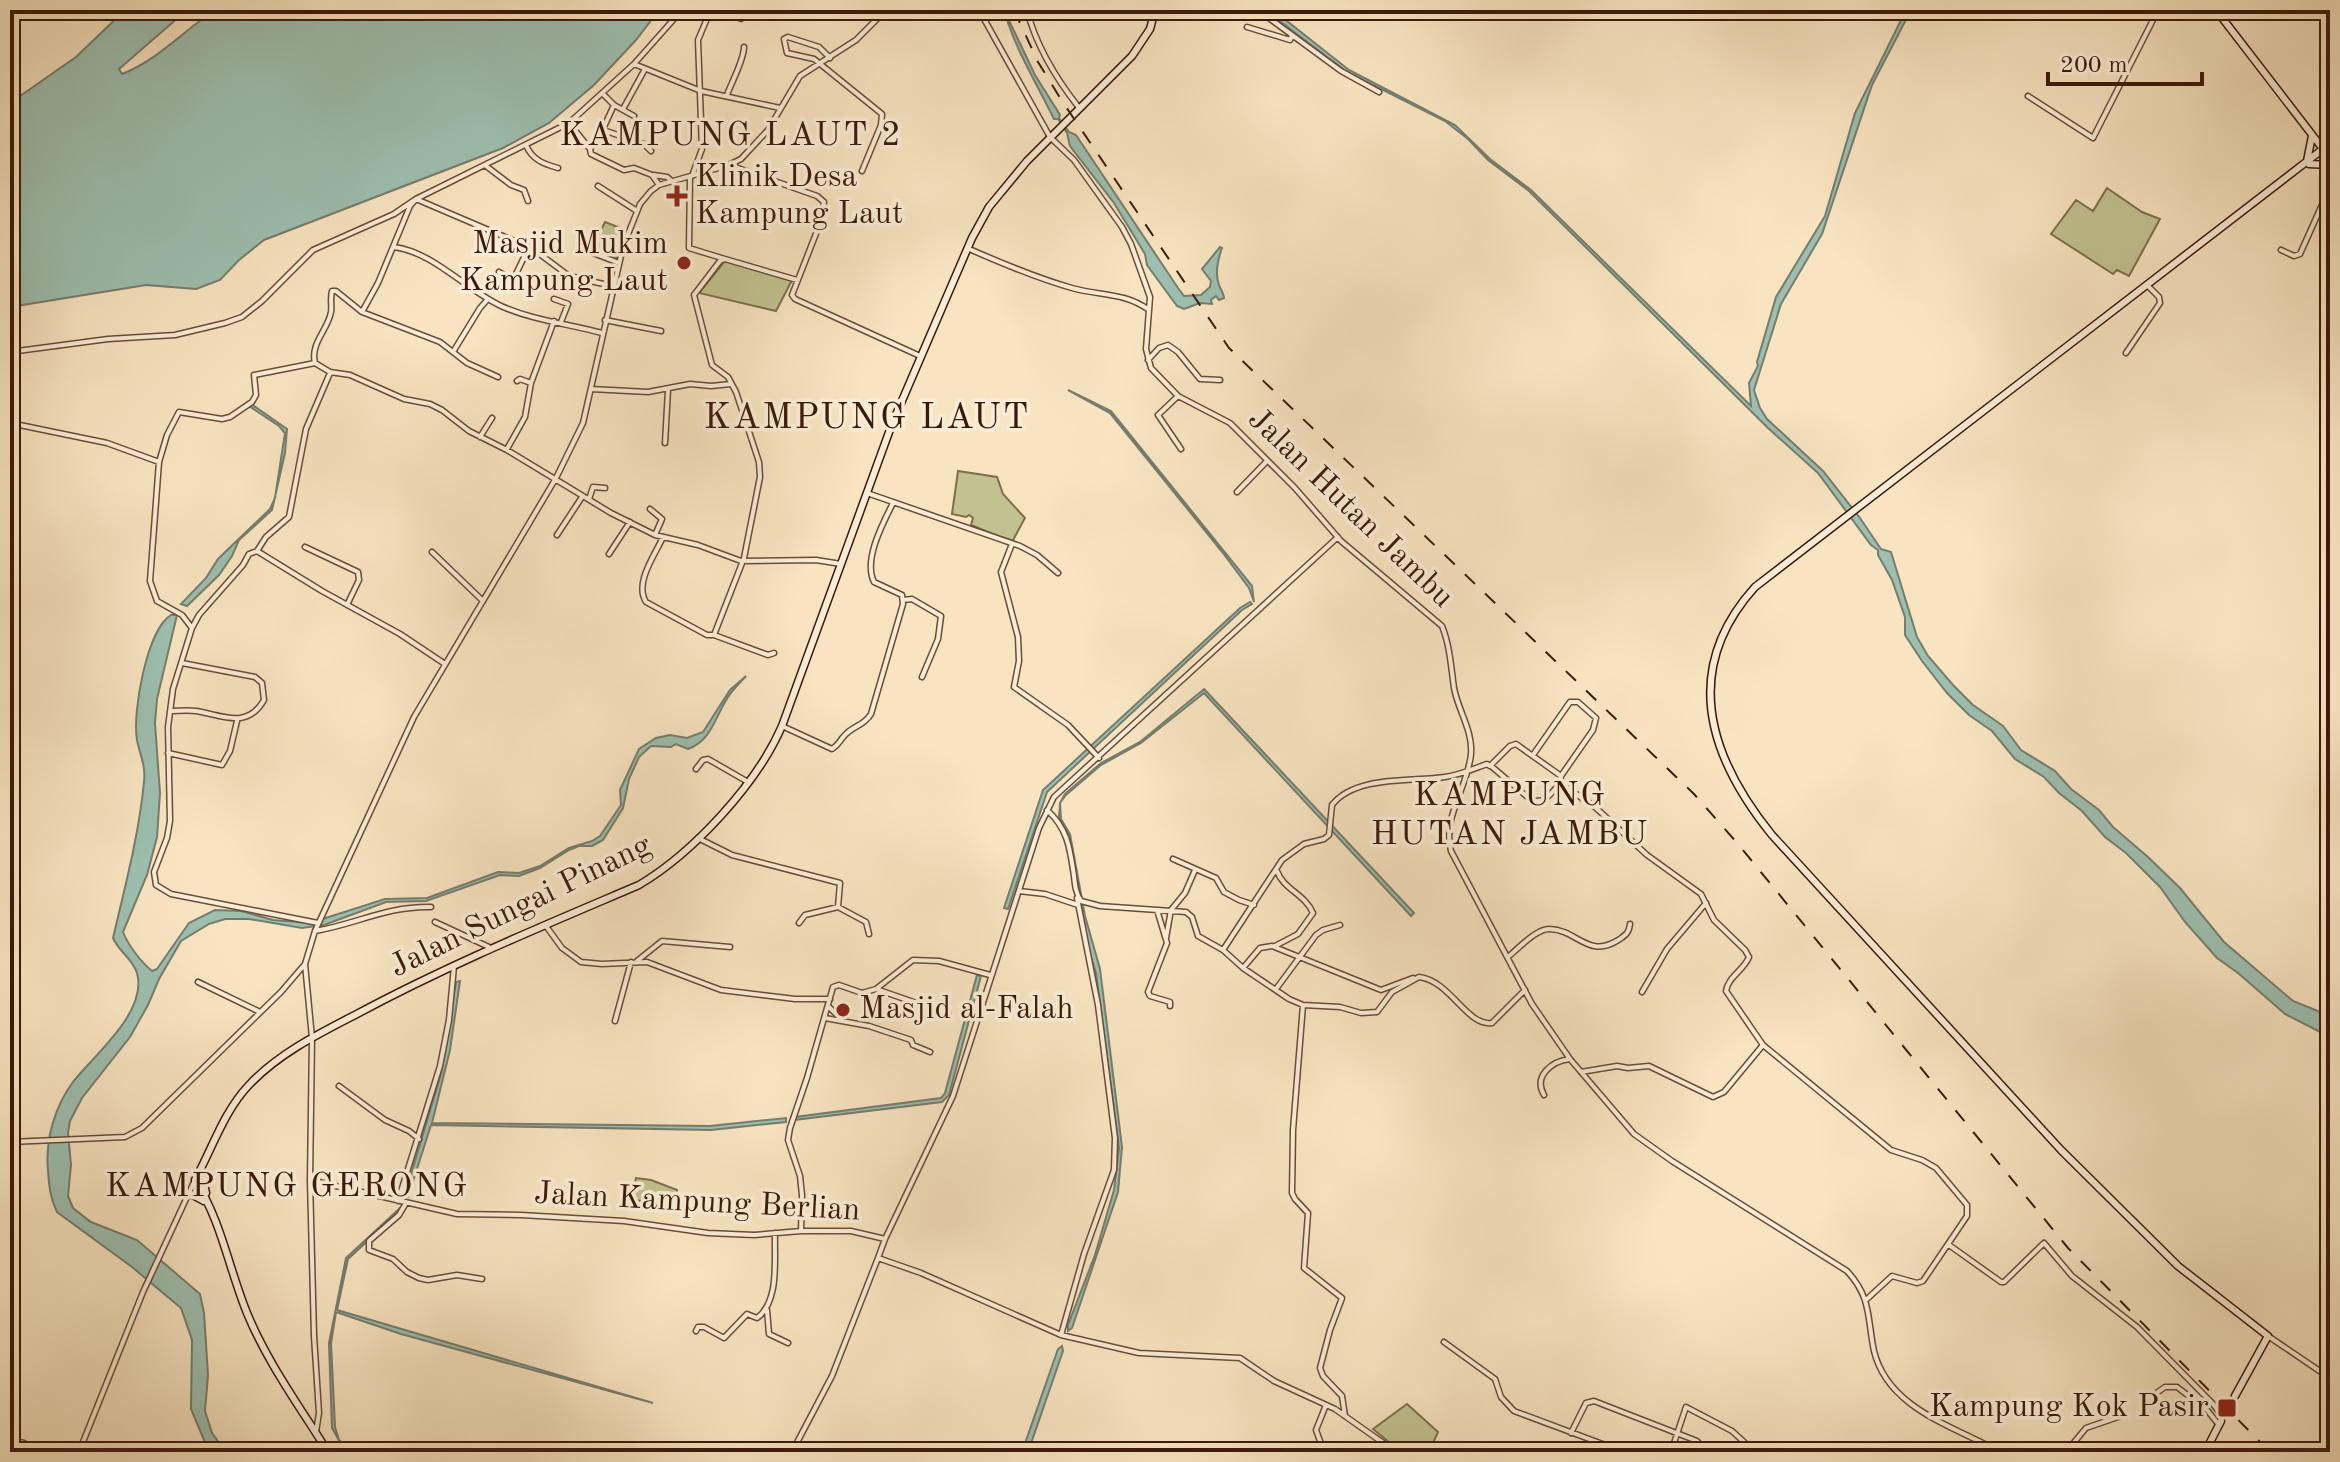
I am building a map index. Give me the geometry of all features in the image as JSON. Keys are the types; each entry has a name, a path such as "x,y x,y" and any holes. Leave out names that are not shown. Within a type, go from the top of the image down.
{"street":[{"path":"10,352 175,335 242,317 313,250 394,214 416,199 569,123 634,64 682,10"},
{"path":"697,10 706,21 698,40 702,149 691,176 689,248 797,280"},
{"path":"724,10 741,19 749,10"},
{"path":"316,1432 319,1424 319,1388 314,1336 310,1180 312,1038 305,964 317,927 414,717 556,478 583,423 619,263 645,197 659,185 741,159 758,142 800,76 865,32 886,10"},
{"path":"979,10 1050,137 1074,160 1122,227 1135,253 1147,288 1147,361"},
{"path":"1027,10 1032,30 1078,112"},
{"name":"Jalan Sungai Pinang","path":"80,1451 143,1292 195,1180 243,1091 275,1062 312,1038 453,964 639,885 661,872 698,838 748,782 782,726 920,356 967,248 989,207 1050,137 1078,112 1140,45 1150,29 1155,10"},
{"path":"1258,10 1341,71 1379,92"},
{"path":"2028,96 2093,138 2158,10"},
{"path":"2216,10 2326,153 2294,173 1755,587 1733,614 1720,640 1712,672 1711,716 1719,745 1745,798 1788,853 2061,1150 2178,1266 2268,1336 2330,1378"},
{"path":"1247,27 1288,40 1293,35"},
{"path":"830,58 815,45 785,38 787,53 804,55 820,63 882,114 881,125 862,171"},
{"path":"727,95 744,47"},
{"path":"634,64 701,91 780,108"},
{"path":"623,109 645,69"},
{"path":"603,94 614,105 634,116"},
{"path":"590,149 614,105"},
{"path":"569,123 591,154 624,170 634,168 667,177 673,182"},
{"path":"603,129 644,144 651,151"},
{"path":"2308,163 2312,136"},
{"path":"526,145 530,154 542,163 558,168"},
{"path":"2308,163 2330,165"},
{"path":"729,165 817,196 824,202 819,226 792,295 795,299 920,356"},
{"path":"486,166 511,185 524,190 528,201"},
{"path":"652,175 659,185"},
{"path":"598,186 637,211"},
{"path":"2281,250 2294,256 2300,254 2330,187"},
{"path":"362,312 416,199"},
{"path":"416,199 529,247 569,276 613,286"},
{"path":"581,232 593,253 619,263"},
{"path":"394,247 409,250 431,262 507,309 602,333"},
{"path":"499,272 513,280 529,247"},
{"path":"967,248 1065,286 1130,298 1149,310"},
{"path":"714,635 744,558 760,477 759,462 732,383 712,365 694,295 720,261 725,259"},
{"path":"2126,353 2160,303 2159,297 2147,285"},
{"path":"498,377 467,363 436,340 362,312 332,291 331,313 317,341 313,358 315,363 330,372 350,375 404,399 430,404 480,437 655,535 698,545 741,561 816,560 841,564"},
{"path":"453,352 488,299"},
{"path":"554,299 568,304 561,322"},
{"path":"605,320 661,331"},
{"path":"507,450 525,417 531,383 554,321"},
{"path":"1147,361 1159,348 1168,345 1178,352 1200,379 1220,380"},
{"name":"Jalan Hutan Jambu","path":"1147,361 1178,396 1230,423 1295,488 1338,537 1442,626 1448,639 1455,690 1472,745 1468,771 1450,823 1448,841 1460,870 1525,990 1570,1059 1643,1143 1838,1264 1854,1279 1867,1299"},
{"path":"192,628 182,615 157,601 150,581 159,462 167,435 179,412 222,419 240,412 256,395 254,375 315,363"},
{"path":"330,372 306,429 289,517 266,537 257,551 249,554 192,628 173,689 168,753 170,821 154,872 156,885 171,894 317,927 343,926 395,908 431,907"},
{"path":"517,381 520,379 531,383"},
{"path":"591,389 648,392 690,384 711,386 732,383"},
{"path":"665,443 668,390"},
{"path":"1178,396 1158,415 1181,449"},
{"path":"480,437 492,418"},
{"path":"10,423 107,443 159,462"},
{"path":"1237,492 1266,462"},
{"path":"589,499 593,487 605,488"},
{"path":"867,493 1012,544 1037,555 1058,573"},
{"path":"557,535 582,496"},
{"path":"782,726 832,749 846,734 864,724 875,704 903,600 902,595 874,582 871,574 873,552 893,503"},
{"path":"650,509 662,519 655,535"},
{"path":"609,554 630,522"},
{"path":"663,537 642,583 643,599 707,635 768,655 774,653"},
{"path":"885,1239 953,1096 1019,891 1047,810 1058,792 1099,758 1210,652 1338,537"},
{"path":"1012,544 1001,572 1018,637 1019,657 1014,687 1068,725 1099,758"},
{"path":"305,547 358,572 359,580 347,605"},
{"path":"257,551 400,634 445,664"},
{"path":"432,552 483,601"},
{"path":"903,600 912,599 941,616 939,635 922,677"},
{"path":"170,711 192,710 237,720 249,717 264,700 260,679 182,663"},
{"path":"1223,950 1293,850 1310,841 1324,839 1330,831 1332,805 1345,793 1390,780 1443,777 1487,764 1531,800 1539,803 1560,783 1561,776 1597,722 1578,702 1570,702 1533,755"},
{"path":"168,753 222,765 235,738 237,720"},
{"path":"1490,766 1516,744 1561,776"},
{"path":"696,769 703,760 710,760 748,782"},
{"path":"1560,783 1595,807 1647,855 1696,889 1714,920 1748,954 1746,963 1727,985 1726,991 1763,1045 1891,1150 1936,1168 1968,1209 1949,1245 1920,1283 1892,1276 1867,1299 1874,1351 1889,1383 1914,1406 2000,1452"},
{"path":"1047,810 1068,838 1098,1005 1115,1138 1114,1170 1084,1254 1061,1335"},
{"path":"698,838 732,855 840,883 838,907"},
{"path":"1173,859 1218,880 1224,892 1254,905"},
{"path":"1243,968 1260,948 1275,946 1298,934 1313,913 1307,902 1283,882 1277,869"},
{"path":"1170,1006 1170,1002 1150,996 1148,992 1166,945 1171,910 1185,893 1195,870"},
{"path":"1019,891 1081,905 1171,910 1190,914 1198,936 1303,1005 1340,1007 1361,1013 1377,1012 1392,992 1419,977"},
{"path":"1642,992 1667,949 1706,903"},
{"path":"799,923 805,915 838,907 866,922 869,934"},
{"path":"1157,910 1166,938"},
{"path":"435,922 489,947"},
{"path":"544,924 562,948 581,962 658,965 721,990 795,999 830,999"},
{"path":"1509,956 1545,929 1597,947 1623,937 1629,931 1630,924"},
{"path":"1276,990 1299,956 1323,930 1340,925"},
{"path":"615,1021 634,962 662,941 730,947"},
{"path":"1275,946 1381,990 1400,981 1427,978 1443,986 1473,1017 1487,1024 1492,1023 1525,990"},
{"path":"801,1231 801,1185 788,1140 833,987 839,985 862,993 876,989 913,960 939,961 990,975"},
{"path":"10,1142 125,1137 142,1128 305,964"},
{"path":"398,1201 440,1066 455,975 453,964"},
{"path":"198,982 260,1012"},
{"path":"876,989 948,1014"},
{"path":"1303,1005 1293,1130 1292,1193 1308,1213 1304,1268 1342,1298 1320,1368 1343,1400 1345,1416"},
{"path":"828,1006 843,1021"},
{"path":"825,1018 869,1026 911,1040 913,1045 930,1052"},
{"path":"1581,1073 1617,1066 1649,1066 1713,1097 1724,1092 1763,1045"},
{"path":"1544,1095 1541,1082 1549,1066 1556,1061 1570,1059"},
{"path":"339,1086 385,1120 419,1139"},
{"path":"201,1169 208,1204 247,1314 328,1452"},
{"path":"195,1180 208,1204"},
{"name":"Jalan Kampung Berlian","path":"310,1180 457,1214 624,1221 722,1234 851,1231 885,1239 878,1258 921,1273 1061,1335 1139,1353 1240,1358 1274,1381 1345,1416 1389,1450 1396,1452"},
{"path":"189,1193 208,1204"},
{"path":"406,1203 399,1215 369,1241 368,1248 393,1259 419,1278 428,1280 457,1275 482,1279"},
{"path":"775,1233 773,1276 767,1308 769,1334 788,1343"},
{"path":"1949,1245 2001,1282 2044,1243 2076,1280 2137,1327 2220,1413 2220,1423 2205,1452"},
{"path":"792,1452 832,1376 878,1258"},
{"path":"696,1331 698,1327 704,1327 724,1338 747,1314 757,1318 767,1308"},
{"path":"2235,1396 2268,1336"},
{"path":"1444,1342 1495,1379 1501,1397 1514,1411 1624,1452"},
{"path":"2155,1394 2165,1387 2177,1387 2220,1423"},
{"path":"10,1394 14,1398 10,1426"},
{"path":"1571,1433 1586,1403 1594,1401 1699,1441 1704,1449 1711,1451"},
{"path":"1324,1452 1316,1430 1326,1405"},
{"path":"1671,1452 1686,1407 1732,1431 1755,1452"},
{"path":"2066,1452 2086,1428 2118,1417"},
{"path":"10,1437 24,1443 25,1452"},
{"path":"80,1451 149,1452"}],"green space":[{"path":"2107,188 2142,212 2160,219 2129,276 2117,270 2113,274 2051,234 2076,200 2093,211"},
{"path":"605,222 626,230 616,259 591,250"},
{"path":"728,261 792,280 776,311 699,293"},
{"path":"958,471 997,477 1003,494 1025,518 1012,542 971,525 973,518 969,515 952,514"},
{"path":"636,1178 677,1190 675,1204 631,1200"},
{"path":"1407,1404 1438,1432 1429,1452 1401,1452 1373,1429"}],"shaded area":[{"path":"125,10 187,10 119,69 122,74 159,53 215,10 659,10 594,85 549,123 503,148 264,240 220,280 196,289 146,285 10,307 10,103 76,57"},
{"path":"1004,10 1059,118 1069,132 1076,135 1184,296 1201,295 1210,287 1211,281 1202,269 1220,247 1217,276 1224,298 1219,300 1216,296 1211,300 1212,304 1200,303 1184,309 1177,306 1147,265 1145,254 1114,203 1070,146 1067,133 1058,119 1054,119 1020,52"},
{"path":"1265,10 1273,10 1349,70 1455,125 1490,159 1531,190 1751,406 1749,383 1758,366 1776,297 1825,216 1855,113 1906,10 1911,10 1872,85 1822,234 1781,304 1754,390 1760,408 1767,419 1823,471 1881,549 1891,552 1917,637 1928,656 1953,685 1973,705 2003,726 2021,750 2055,771 2071,789 2099,810 2113,827 2180,888 2224,942 2293,1001 2330,1016 2330,1037 2285,1014 2217,958 2185,922 2160,887 2126,853 2105,837 2082,811 2044,777 2015,759 1992,731 1969,715 1947,693 1905,635 1905,617 1878,550 1871,545 1818,473 1768,428 1529,191 1488,160 1445,121 1347,72"},
{"path":"1068,390 1111,411 1252,586 1254,602 1249,588 1223,553 1110,413"},
{"path":"251,404 287,429 276,494 285,433 249,406"},
{"path":"274,499 272,510 239,540 219,575 187,606 181,604 206,578 218,559 270,509"},
{"path":"1250,602 1252,604 1047,792 1008,909 1004,908 1043,790"},
{"path":"171,615 177,615 157,699 155,723 160,793 157,837 147,875 123,932 135,953 152,971 157,969 189,923 215,910 241,911 273,920 310,923 385,899 427,898 498,872 519,873 540,866 569,848 592,841 600,836 621,805 620,790 639,749 656,738 670,735 687,738 703,732 730,690 746,676 729,695 702,741 688,749 676,744 671,747 651,746 639,757 629,779 623,808 603,840 592,846 569,850 540,868 519,876 500,875 426,901 386,902 324,925 302,928 249,919 225,919 209,924 181,941 130,1037 82,1098 70,1121 68,1196 73,1208 91,1222 137,1240 200,1294 208,1375 205,1411 212,1433 226,1452 209,1452 191,1409 192,1340 181,1308 132,1267 57,1212 51,1197 47,1159 50,1135 61,1102 73,1082 117,1032 135,1003 137,973 113,938 142,802 143,766 136,727 139,692 155,637 162,623"},
{"path":"1204,689 1414,913 1411,916 1204,693 1141,743 1101,765 1060,803 1065,794 1101,763 1140,742"},
{"path":"1060,803 1061,819 1070,834 1085,916 1100,969 1122,1147 1118,1192 1072,1328 1068,1331 1114,1190 1119,1148 1096,973 1087,944 1069,835 1059,818"},
{"path":"977,975 981,976 949,1095 942,1102 794,1120 795,1117 941,1098 945,1093"},
{"path":"460,981 450,1050 432,1123 710,1126 786,1118 786,1122 711,1130 431,1125 408,1197 404,1198 441,1074 456,982"},
{"path":"400,1208 348,1259 337,1310 653,1403 401,1334 336,1312 331,1343 335,1427 339,1440 351,1452 345,1451 332,1428 329,1343 346,1258"},
{"path":"1062,1346 1063,1351 1028,1452 1022,1452 1058,1349"}],"railway":[{"path":"1014,10 1038,62 1062,101 1229,348 1694,794 2068,1248 2270,1452"}],"place":[{"name":"Klinik Desa Kampung Laut","path":"677,196"},
{"name":"Masjid Mukim Kampung Laut","path":"684,263"},
{"name":"Masjid al-Falah","path":"843,1010"},
{"name":"Kampung Kok Pasir","path":"2227,1408"}],"district":[{"name":"KAMPUNG LAUT 2","path":"731,136"},
{"name":"KAMPUNG LAUT","path":"867,419"},
{"name":"KAMPUNG HUTAN JAMBU","path":"1510,816"},
{"name":"KAMPUNG GERONG","path":"287,1187"}]}
